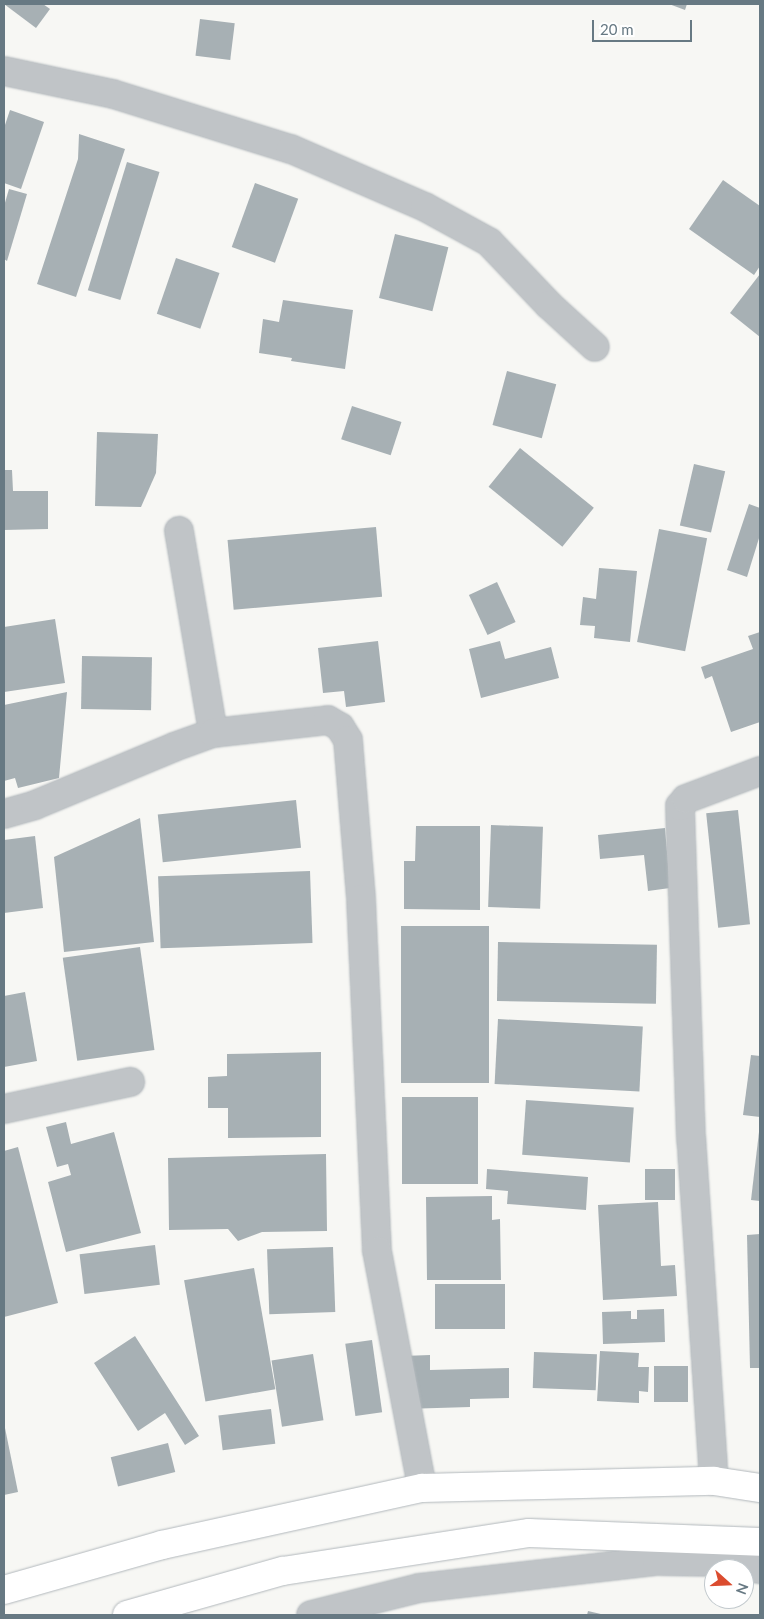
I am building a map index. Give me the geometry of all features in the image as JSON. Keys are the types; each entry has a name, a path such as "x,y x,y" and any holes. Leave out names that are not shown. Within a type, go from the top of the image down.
{"street":[{"path":"4,71 113,94 291,149 425,207 489,242 550,305 595,347"},
{"path":"179,531 213,732"},
{"path":"4,814 35,805 213,732 328,720 340,727 348,740 361,899 376,1251 422,1488"},
{"path":"714,1481 690,1139 680,806 686,799 760,771"},
{"path":"4,1109 130,1082"},
{"path":"4,1590 162,1545 422,1488 714,1481 760,1488"},
{"path":"127,1615 283,1570 528,1533 760,1542"},
{"path":"311,1615 418,1588 657,1561 722,1562 760,1569"}],"building":[{"path":"4,4 43,4 50,9 36,28"},
{"path":"669,4 687,4 685,10"},
{"path":"200,19 235,23 230,60 195,56"},
{"path":"10,110 44,122 21,189 4,183 4,128"},
{"path":"79,134 125,149 76,297 37,284 78,159"},
{"path":"127,162 160,172 120,300 88,290"},
{"path":"723,180 760,206 760,266 754,275 689,229"},
{"path":"255,183 298,199 275,263 232,247"},
{"path":"9,189 27,194 7,261 4,259 4,206"},
{"path":"395,234 448,247 432,311 379,298"},
{"path":"176,258 219,273 200,329 157,314"},
{"path":"760,274 760,337 730,313"},
{"path":"283,300 353,310 345,369 291,361 292,358 259,353 263,319 279,322"},
{"path":"507,371 556,384 542,438 493,425"},
{"path":"352,406 401,422 391,455 341,439"},
{"path":"97,432 158,434 156,473 141,507 95,506"},
{"path":"520,448 594,508 562,547 489,487"},
{"path":"694,464 725,471 711,533 680,525"},
{"path":"4,470 12,470 13,491 48,491 48,529 4,530"},
{"path":"749,504 760,508 760,535 747,577 727,570"},
{"path":"376,527 382,597 234,610 228,540"},
{"path":"659,529 707,538 685,651 637,642"},
{"path":"599,568 637,571 630,642 594,638 595,626 580,625 583,597 596,599"},
{"path":"497,582 516,622 487,635 469,595"},
{"path":"55,619 65,683 4,692 4,627"},
{"path":"760,632 760,722 731,732 712,676 705,679 701,667 753,649 748,636"},
{"path":"378,641 385,702 346,707 344,691 323,693 318,648"},
{"path":"500,641 505,659 551,647 559,678 481,698 469,649"},
{"path":"82,656 152,657 151,710 81,709"},
{"path":"67,692 59,778 18,788 15,778 4,781 4,705"},
{"path":"296,800 301,848 163,862 158,815"},
{"path":"738,810 750,924 718,928 706,813"},
{"path":"140,818 154,942 64,952 54,857"},
{"path":"491,825 543,827 540,909 488,907"},
{"path":"416,826 480,826 480,910 404,909 404,861 415,861"},
{"path":"665,828 670,888 648,891 644,855 600,859 598,835"},
{"path":"35,836 43,908 4,913 4,840"},
{"path":"310,871 313,943 161,948 158,876"},
{"path":"401,926 489,926 489,1083 401,1083"},
{"path":"498,942 657,945 656,1004 497,1001"},
{"path":"140,947 154,1050 77,1061 63,958"},
{"path":"25,992 37,1061 4,1067 4,996"},
{"path":"498,1019 643,1027 639,1091 495,1084"},
{"path":"321,1052 321,1137 228,1138 228,1108 208,1108 208,1077 227,1076 227,1054"},
{"path":"751,1055 760,1056 760,1117 743,1115"},
{"path":"402,1097 478,1097 478,1184 402,1184"},
{"path":"526,1100 634,1108 630,1162 522,1155"},
{"path":"66,1122 71,1144 114,1132 141,1233 66,1252 48,1182 71,1175 68,1164 57,1167 46,1127"},
{"path":"760,1132 760,1201 751,1200"},
{"path":"18,1147 58,1303 4,1317 4,1151"},
{"path":"326,1154 327,1231 262,1232 238,1241 228,1229 169,1230 168,1158"},
{"path":"487,1169 588,1177 586,1210 507,1204 508,1191 486,1189"},
{"path":"645,1169 675,1169 675,1200 645,1200"},
{"path":"492,1196 492,1220 500,1219 501,1280 427,1280 426,1197"},
{"path":"658,1202 661,1266 675,1265 677,1296 603,1300 598,1205"},
{"path":"760,1234 760,1368 750,1368 747,1235"},
{"path":"155,1245 160,1285 84,1294 80,1254"},
{"path":"333,1247 335,1312 269,1314 267,1249"},
{"path":"254,1268 275,1389 205,1401 184,1280"},
{"path":"435,1284 505,1284 505,1329 435,1329"},
{"path":"664,1309 665,1342 603,1344 602,1312 631,1311 631,1319 637,1319 637,1310"},
{"path":"135,1336 199,1436 185,1445 165,1413 138,1431 94,1363"},
{"path":"372,1340 382,1412 355,1416 345,1344"},
{"path":"600,1351 639,1353 638,1367 649,1367 648,1392 639,1391 639,1403 597,1401"},
{"path":"534,1352 597,1354 596,1390 533,1388"},
{"path":"313,1354 323,1420 282,1427 272,1361"},
{"path":"430,1355 430,1370 509,1368 509,1398 470,1399 470,1407 404,1409 403,1356"},
{"path":"654,1366 688,1366 688,1402 654,1402"},
{"path":"271,1409 275,1444 223,1450 218,1415"},
{"path":"4,1423 18,1492 4,1495"},
{"path":"168,1443 175,1472 118,1486 111,1457"},
{"path":"588,1611 605,1615 587,1615"}]}
